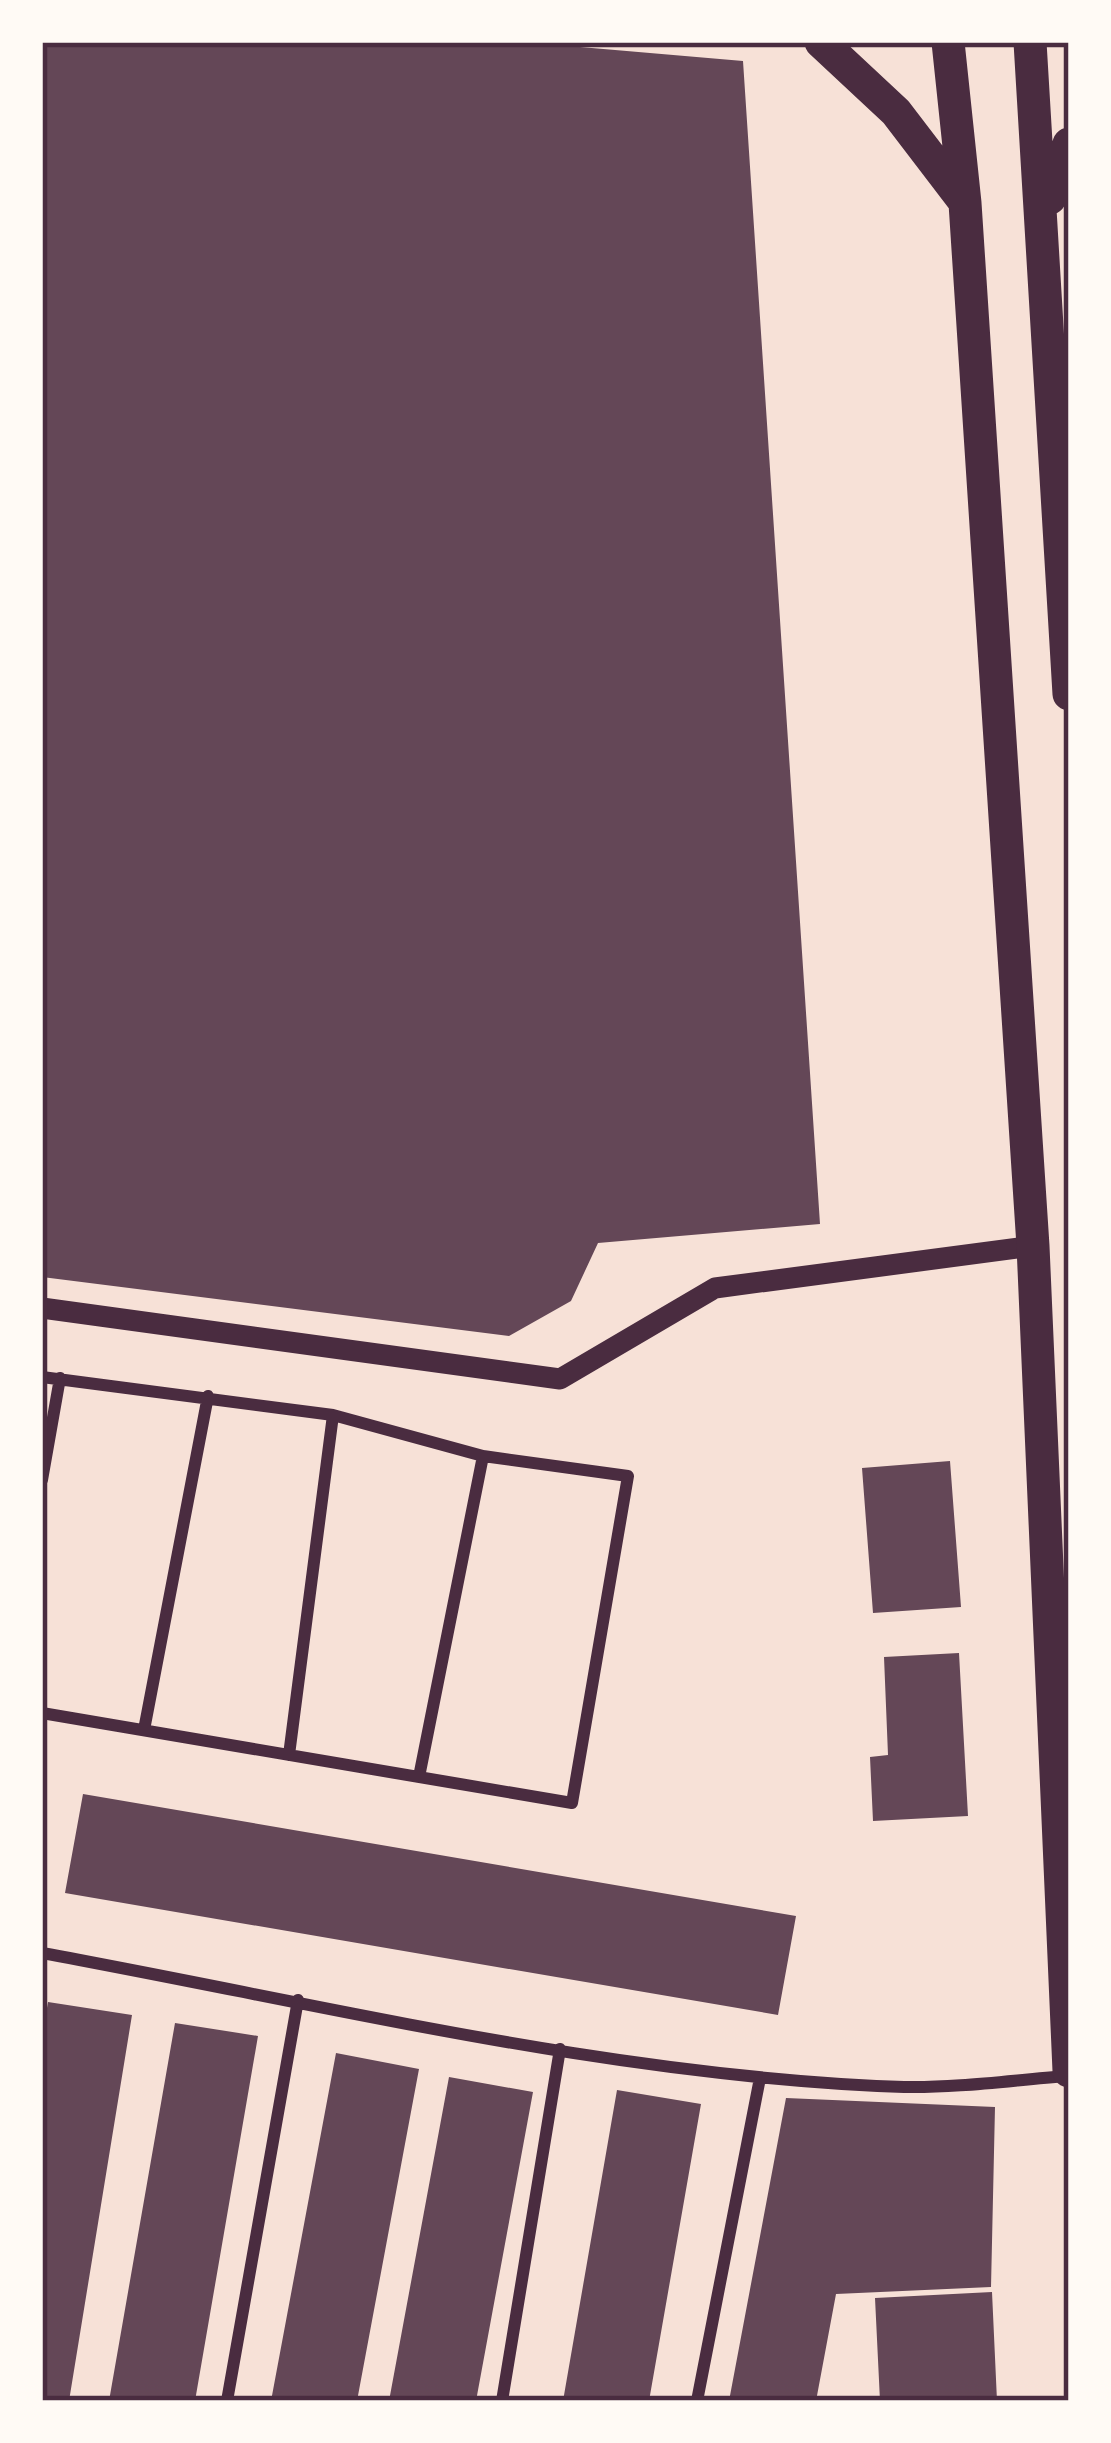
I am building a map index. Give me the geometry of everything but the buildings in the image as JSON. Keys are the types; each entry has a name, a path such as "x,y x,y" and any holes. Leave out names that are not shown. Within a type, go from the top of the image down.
{"highway":[{"path":"821,42 896,112 965,203"},
{"path":"948,42 965,203 1033,1246 1069,2074"},
{"path":"1030,42 1069,694"},
{"path":"1044,217 1069,144"}],"street":[{"path":"42,1308 560,1379 715,1288 1033,1246"},
{"path":"42,1377 333,1415 483,1456 628,1476 572,1803 42,1713"},
{"path":"42,1480 59,1378"},
{"path":"144,1730 208,1396"},
{"path":"289,1755 333,1415"},
{"path":"418,1777 483,1456"},
{"path":"42,1953 560,2049 760,2078 909,2087 1069,2074"},
{"path":"227,2401 298,2000"},
{"path":"502,2401 560,2049"},
{"path":"697,2401 760,2078"}]}
